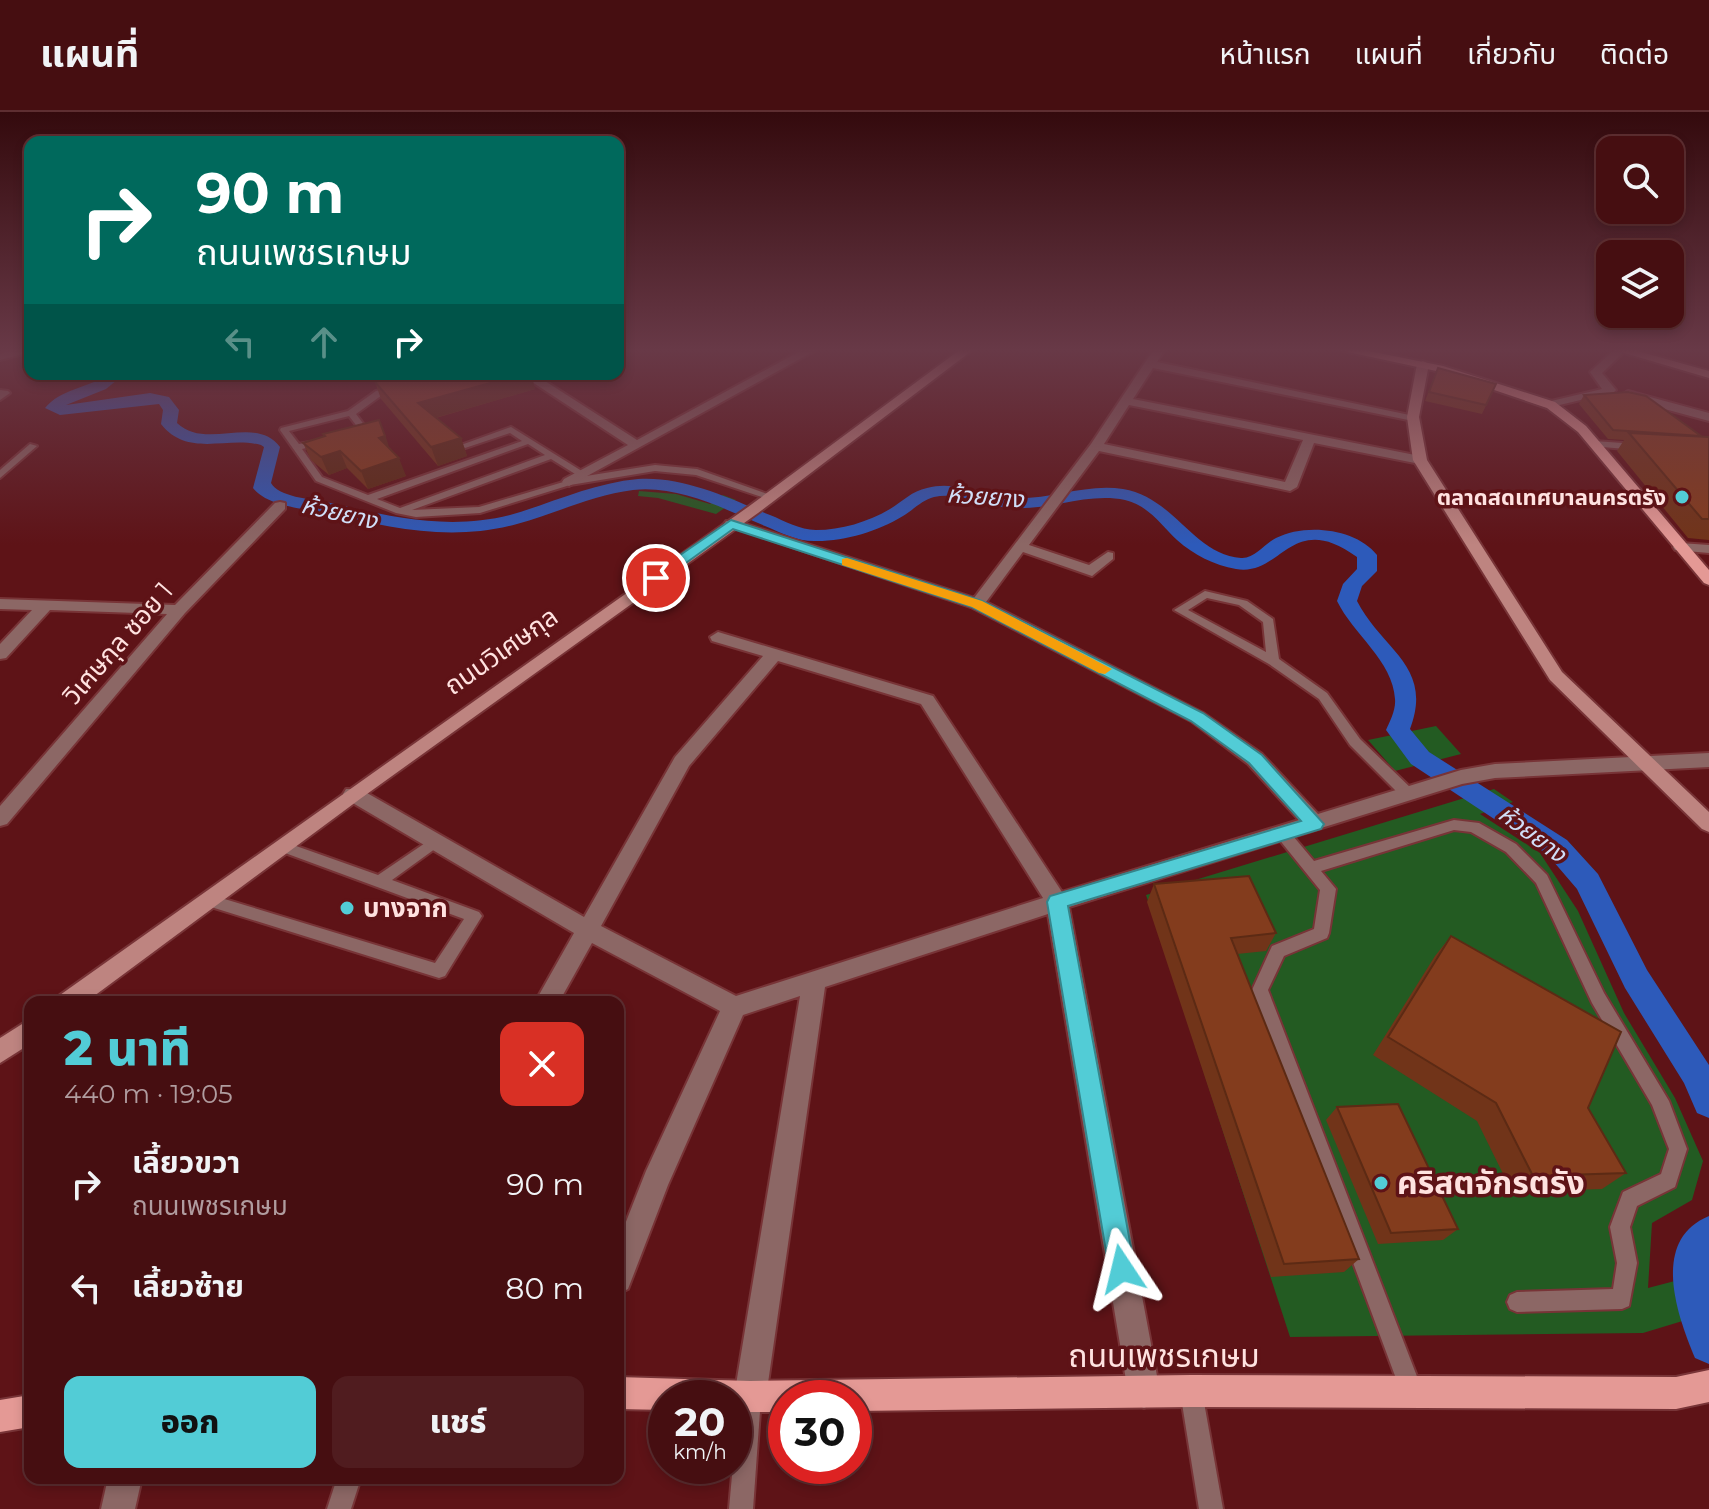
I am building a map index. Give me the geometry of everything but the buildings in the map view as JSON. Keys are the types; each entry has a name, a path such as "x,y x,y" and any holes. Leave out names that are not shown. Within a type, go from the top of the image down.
{"main road":[{"name":"ถนนวิเศษกุล","path":"76,996 882,414"},
{"path":"1563,414 1582,429 1709,580"},
{"path":"1413,417 1420,460 1556,676 1648,761 1709,824"},
{"path":"0,1052 24,1034"},
{"name":"ถนนเพชรเกษม","path":"752,1397 1191,1391 1676,1393 1709,1386"},
{"name":"ถนนเพชรเกษม","path":"624,1393 648,1394"},
{"path":"0,1416 24,1412"}],"street":[{"path":"589,414 637,445"},
{"path":"569,482 693,414"},
{"path":"977,604 1117,414"},
{"path":"1192,414 1420,460"},
{"path":"1399,414 1413,417"},
{"path":"1096,446 1290,487 1310,438"},
{"name":"วิเศษกุล ซอย 1","path":"0,819 179,610 280,506"},
{"path":"731,524 977,604 1197,717 1255,759 1315,824"},
{"path":"1019,546 1092,571 1108,556"},
{"path":"1680,547 1709,549"},
{"path":"0,604 179,610"},
{"path":"0,654 45,606"},
{"path":"718,637 927,700 1057,902 1144,1392"},
{"path":"550,996 682,762 774,654"},
{"path":"353,794 588,930 734,1007 1057,902 1461,777 1495,771 1709,760"},
{"path":"752,1384 814,983"},
{"path":"624,1264 656,1181 734,1007"},
{"path":"118,1509 124,1484"}],"lane":[{"path":"346,414 284,430 319,479 399,511 416,514 480,510 569,482 624,471 680,469 697,472 768,499"},
{"path":"295,448 364,430 352,414"},
{"path":"465,445 511,430 582,475"},
{"path":"369,498 529,441"},
{"path":"1594,444 1651,448"},
{"path":"0,475 33,446"},
{"path":"399,511 552,456"},
{"path":"1273,661 1269,621 1243,603 1205,594 1180,610 1273,661 1323,696 1355,742 1419,792"},
{"path":"1311,868 1454,825 1474,827 1511,848 1542,879 1598,998 1660,1101 1678,1149 1668,1180 1630,1199 1620,1227 1627,1263 1622,1299 1517,1302"},
{"path":"1283,834 1328,889 1321,933 1278,951 1260,990 1413,1393"},
{"path":"380,881 434,842"},
{"path":"208,900 439,971 474,916 282,846"},
{"path":"1191,1391 1211,1509"},
{"path":"339,1509 347,1484"},
{"path":"741,1509 743,1484"}],"green space":[{"path":"639,491 676,494 710,504 723,495 736,500 716,514 658,498 638,496"},
{"path":"1436,726 1461,754 1395,771 1368,740"},
{"name":"คริสตจักรตรัง","path":"1494,789 1513,802 1480,814 1540,853 1578,911 1624,1013 1675,1098 1703,1161 1692,1200 1652,1223 1648,1288 1709,1272 1709,1313 1643,1333 1290,1337 1146,895"}],"waterway":[{"name":"ห้วยยาง","path":"170,414 169,424 189,438 255,438 267,441 272,447 262,488 270,493 296,502 420,528 486,525 529,515 599,492 653,484 707,496 803,535 815,536 862,528 896,513 920,496 947,491 1009,503 1105,493 1136,497 1154,506 1197,546 1219,558 1242,564 1254,562 1288,539 1311,535 1336,538 1367,555 1367,571 1353,584 1347,601 1353,614 1390,659 1404,684 1407,703 1398,730 1420,758 1557,847 1588,882 1636,979 1696,1073 1709,1102"},
{"name":"ห้วยยาง","path":"1709,1234 1691,1259 1696,1311 1709,1344"}],"slow traffic":[{"path":"847,562 977,604 1105,669"}],"place":[{"name":"ตลาดสดเทศบาลนครตรัง","path":"1682,497"},
{"name":"บางจาก","path":"347,908"},
{"name":"คริสตจักรตรัง","path":"1381,1183"}],"route":[{"path":"656,578 731,524 977,604 1197,717 1255,759 1315,824 1057,902 1122,1269"}]}
